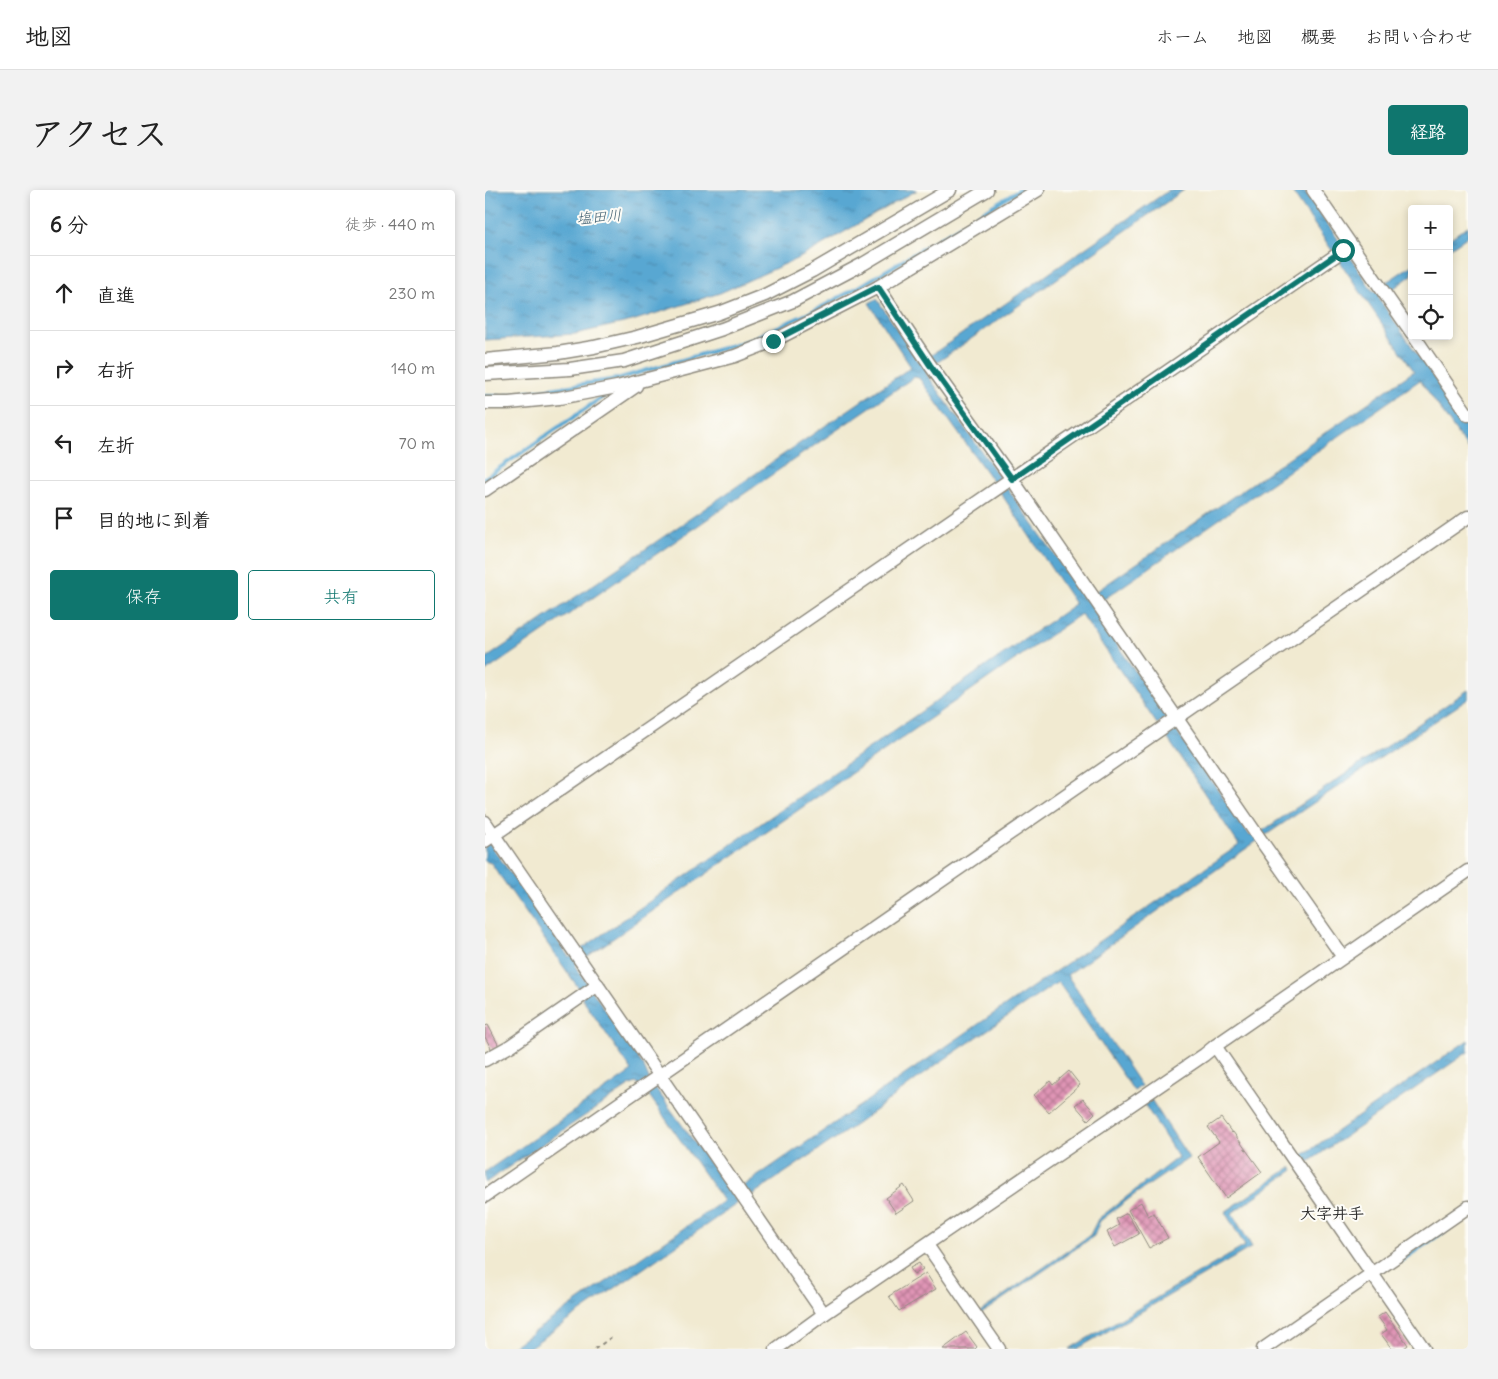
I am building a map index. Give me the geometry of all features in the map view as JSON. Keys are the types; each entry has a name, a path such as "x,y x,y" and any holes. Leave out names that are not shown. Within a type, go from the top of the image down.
{"street":[{"path":"485,360 558,353 595,347 719,313 765,294 812,271 950,190"},
{"path":"485,374 570,369 624,361 722,329 802,296 863,264 987,190"},
{"path":"485,403 509,403 559,398 617,387 735,356 773,341 878,287 1038,190"},
{"path":"1313,190 1344,250 1382,291 1408,328"},
{"path":"489,838 1344,250"},
{"path":"878,287 929,363 1004,484 1094,598 1169,723 1258,837 1343,957"},
{"path":"1416,340 1465,411"},
{"path":"485,490 642,381"},
{"path":"485,1196 1468,517"},
{"path":"485,822 489,838 595,987 651,1082 741,1194 824,1314"},
{"path":"775,1349 1204,1055 1468,871"},
{"path":"485,1060 510,1046 595,987"},
{"path":"1215,1046 1424,1349"},
{"path":"1263,1349 1468,1207"},
{"path":"927,1245 999,1349"}],"path":[{"path":"595,1349 613,1336"}],"water":[{"name":"塩田川","path":"485,190 917,190 801,257 720,293 632,321 575,334 485,340"},
{"path":"1169,190 1184,190 935,364 930,356"},
{"path":"1291,190 1304,190 1342,245 1333,252"},
{"path":"1468,226 1468,236 1453,246 1453,236"},
{"path":"1347,252 1372,290 1378,293 1379,299 1454,407 1460,410 1460,417 1468,428 1468,449 1420,380 1100,602 1094,593 1414,371 1338,259"},
{"path":"1408,268 1408,278 1390,291 1384,284"},
{"path":"877,299 919,362 924,361 929,368 926,373 1001,479 994,483 919,378 914,377 485,672 485,659 911,367 869,303"},
{"path":"1007,488 1086,598 1089,596 1095,605 1092,608 1167,718 1157,724 1081,614 585,958 580,950 1075,604 1000,492"},
{"path":"1468,690 1468,699 1257,841 1067,975 1141,1086 1134,1091 1058,982 933,1067 857,1124 749,1197 743,1186 1239,845 1164,733 1174,727 1250,836 1258,834"},
{"path":"485,837 569,957 572,955 577,964 575,966 643,1065 649,1079 738,1203 527,1349 509,1349 723,1201 646,1091 636,1083 485,1183 485,1172 632,1071 583,1000 582,993 491,863 485,861"},
{"path":"1468,1040 1468,1052 1304,1165 1300,1157"},
{"path":"1150,1098 1189,1158 1134,1195 1100,1221 1094,1236 978,1316 977,1314 1090,1235 1098,1219 1178,1157 1143,1102"},
{"path":"1291,1167 1293,1170 1232,1213 1252,1247 1077,1349 1069,1349 1245,1246 1225,1212"}],"building":[{"path":"488,1025 499,1046 492,1050 485,1037 485,1026"},
{"path":"1069,1071 1080,1085 1049,1112 1034,1095 1050,1081 1053,1085"},
{"path":"1083,1099 1095,1113 1088,1120 1075,1105"},
{"path":"1221,1118 1262,1172 1226,1198 1198,1157 1219,1142 1208,1127"},
{"path":"904,1185 914,1201 896,1213 886,1198"},
{"path":"1141,1202 1148,1216 1154,1213 1168,1238 1149,1248 1128,1210"},
{"path":"1127,1213 1139,1234 1115,1247 1107,1232 1119,1225 1116,1219"},
{"path":"919,1263 923,1269 914,1275 910,1268"},
{"path":"926,1273 936,1289 899,1311 889,1296"},
{"path":"1385,1312 1408,1345 1403,1349 1392,1349 1381,1334 1387,1330 1378,1317"},
{"path":"966,1332 977,1347 975,1349 943,1349"}],"waterway":[{"path":"485,396 502,396 617,379 747,341 818,309 864,284 1020,190"},
{"path":"485,478 604,396"},
{"path":"1399,1262 1468,1215"}],"district":[{"name":"大字井手","path":"1332,1213"}],"route":[{"path":"773,341 878,287 930,365 1012,479 1343,250"}]}
